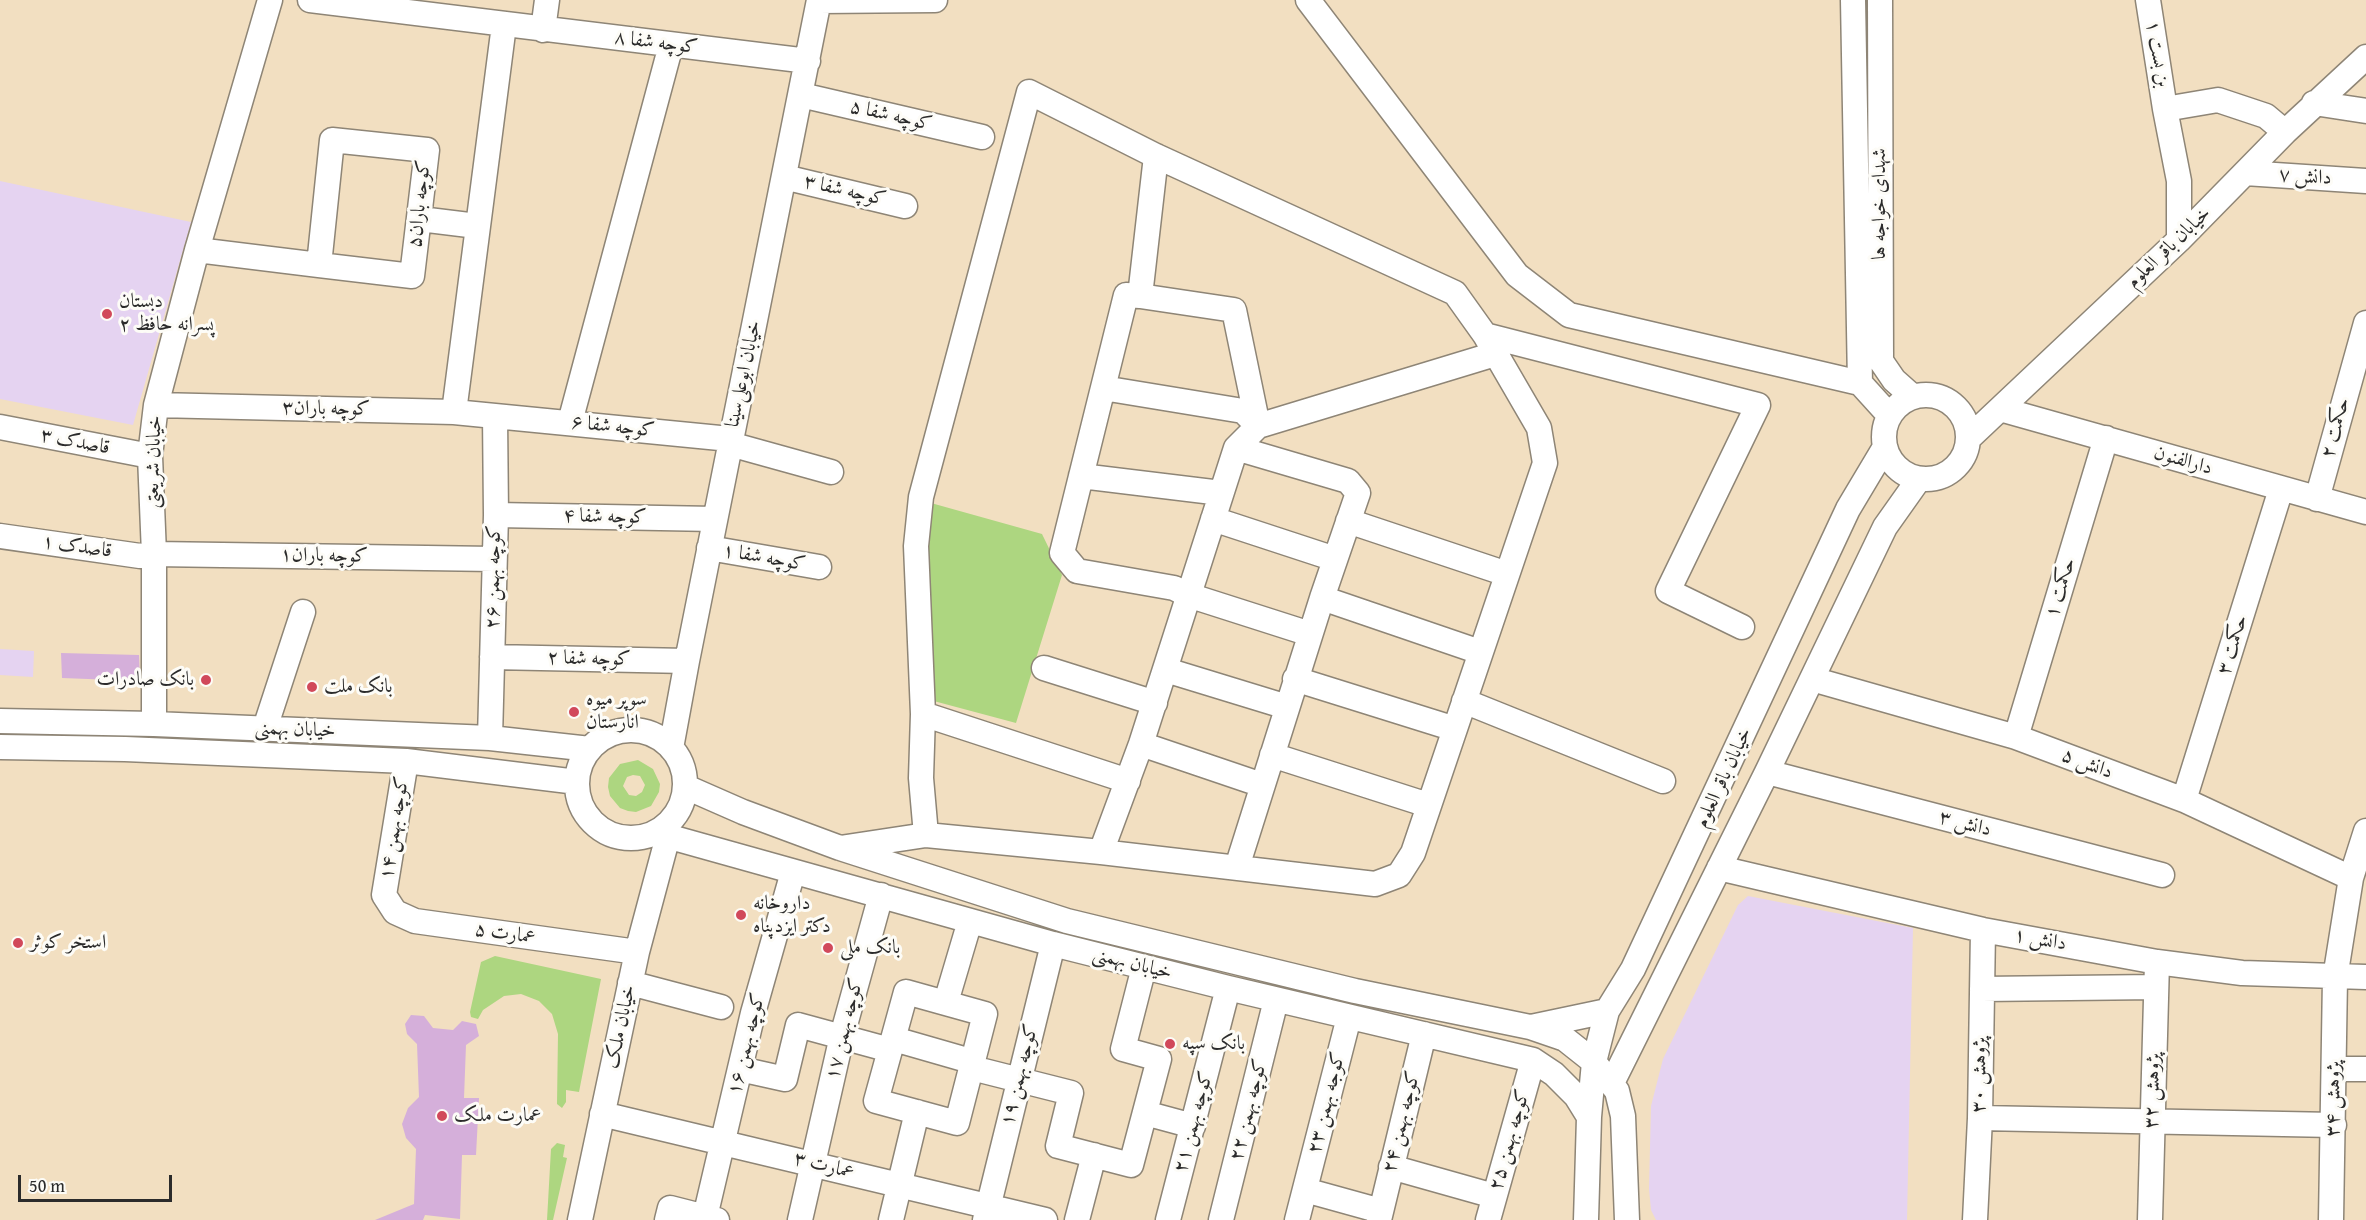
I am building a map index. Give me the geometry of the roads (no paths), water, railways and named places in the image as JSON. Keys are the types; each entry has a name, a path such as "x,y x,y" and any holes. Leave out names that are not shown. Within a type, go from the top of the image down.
{"street":[{"name":"خیابان شریعتی","path":"154,724 154,554 150,456 156,405 270,0"},
{"name":"کوچه شفا ۸","path":"310,0 807,61"},
{"path":"543,30 547,0"},
{"path":"819,0 935,0"},
{"name":"خیابان ابوعلی‌سینا","path":"671,748 819,0"},
{"path":"1308,0 1517,274 1569,315 1860,383 1889,415"},
{"name":"شهدای خواجه ها","path":"1853,0 1860,383"},
{"name":"شهدای خواجه ها","path":"1880,0 1881,361 1894,380 1912,396"},
{"name":"بن بست ۱","path":"2148,0 2179,181 2179,240"},
{"path":"454,412 504,25"},
{"path":"570,422 672,45"},
{"name":"خیابان باقر العلوم","path":"1969,438 2179,240 2285,132 2366,57"},
{"path":"840,848 926,835 1101,852 1375,884 1399,875 1413,853 1545,463 1539,428 1490,344 1455,293 1156,156 1029,92 921,497 916,546 923,714 921,778 926,835"},
{"name":"کوچه شفا ۵","path":"801,95 982,137"},
{"path":"2165,109 2218,100 2266,116 2285,132"},
{"path":"2314,104 2366,111"},
{"name":"کوچه باران۵","path":"198,250 319,265 412,276 427,150 332,140 319,265"},
{"path":"1140,296 1156,156"},
{"name":"دانش ۷","path":"2245,173 2366,181"},
{"name":"کوچه شفا ۳","path":"784,177 905,206"},
{"path":"420,219 477,226"},
{"path":"1258,426 1234,310 1126,295 1062,553 1077,571 1174,588 1188,595 1310,634"},
{"name":"حکمت ۲","path":"2317,499 2361,355 2366,323"},
{"path":"1821,374 1844,364 1854,355 1860,342"},
{"path":"1101,852 1155,703 1236,448 1258,426 1490,344 1758,405 1668,591 1742,627"},
{"path":"1103,388 1243,411 1258,426"},
{"path":"1926,394 1939,396 1952,402 1968,424 1969,438 1966,452 1953,469 1934,479 1919,479 1906,474 1894,465 1885,447 1885,425 1889,415 1900,403 1912,396 1926,394"},
{"name":"کوچه باران۳","path":"156,405 454,412 495,416"},
{"name":"دارالفنون","path":"2000,409 2366,512"},
{"name":"کوچه شفا ۶","path":"495,416 570,422 730,442 831,472"},
{"name":"کوچه بهمن ۲۶","path":"490,738 496,515 495,416"},
{"name":"قاصدک ۳","path":"0,427 150,456"},
{"name":"حکمت ۱","path":"2016,737 2106,438"},
{"name":"خیابان باقر العلوم","path":"1586,1220 1589,1117 1594,1062 1607,1011 1633,969 1848,509 1885,447"},
{"path":"1236,448 1348,481 1358,493 1295,679 1237,867"},
{"path":"1080,476 1221,493"},
{"name":"خیابان باقر العلوم","path":"1612,1083 1767,772 1885,526 1919,479"},
{"name":"حکمت ۳","path":"2184,800 2281,489"},
{"name":"کوچه شفا ۴","path":"496,515 715,519"},
{"path":"1214,519 1335,559"},
{"path":"1348,521 1507,574"},
{"name":"قاصدک ۱","path":"0,536 140,556 154,554"},
{"name":"کوچه شفا ۱","path":"709,548 819,567"},
{"name":"کوچه باران۱","path":"154,554 494,559"},
{"path":"1322,598 1480,652"},
{"path":"265,729 303,612"},
{"name":"کوچه شفا ۲","path":"492,657 687,661"},
{"path":"1044,668 1155,703"},
{"path":"1166,670 1287,707"},
{"path":"1295,679 1455,729"},
{"name":"دانش ۵","path":"1812,679 2016,737 2184,800 2351,878"},
{"path":"1464,701 1663,781"},
{"path":"923,714 1128,781"},
{"name":"خیابان بهمنی","path":"0,722 154,724 490,738 590,749"},
{"path":"630,730 645,732 660,738 671,748 681,762 686,786 680,810 662,834 624,838 609,834 585,813 579,798 577,782 581,765 590,749 601,739 615,732 630,730"},
{"path":"1141,744 1262,784"},
{"name":"خیابان بهمنی","path":"0,747 125,749 406,761 577,782"},
{"path":"1272,755 1428,806"},
{"name":"کوچه بهمن ۱۴","path":"384,895 406,761"},
{"name":"دانش ۳","path":"1767,772 2162,875"},
{"name":"خیابان بهمنی","path":"686,786 743,812 840,848 1067,921 1355,991 1530,1027 1565,1039 1594,1062 1612,1083"},
{"name":"پژوهش ۳۴","path":"2331,1220 2335,978 2351,878 2366,831"},
{"name":"خیابان بهمنی","path":"662,834 1053,944 1276,1000 1533,1060 1554,1074 1576,1096 1589,1117"},
{"name":"خیابان ملک","path":"580,1220 630,983 654,889 662,834"},
{"name":"دانش ۱","path":"1719,868 1983,930 2157,962 2242,972 2335,978 2366,977"},
{"name":"کوچه بهمن ۱۶","path":"711,1218 723,1141 753,1013 793,872"},
{"name":"عمارت ۵","path":"384,895 395,912 415,921 637,952"},
{"name":"کوچه بهمن ۱۷","path":"800,1220 842,1036 881,895"},
{"path":"946,1002 970,921"},
{"name":"پژوهش ۳۰","path":"1975,1220 1980,1118 1983,930"},
{"name":"کوچه بهمن ۱۹","path":"986,1213 1053,944"},
{"name":"پژوهش ۳۲","path":"2150,1220 2157,962"},
{"path":"740,1069 785,1079 798,1025 842,1036 892,1044 1071,1093 1058,1146 1131,1165 1159,1059 1123,1049 1144,967"},
{"path":"630,983 721,1007"},
{"path":"1982,989 2156,987"},
{"name":"کوچه بهمن ۲۱","path":"1168,1220 1228,988"},
{"path":"906,992 946,1002 985,1014 957,1123 876,1101 906,992"},
{"name":"کوچه بهمن ۲۲","path":"1221,1220 1276,1000"},
{"path":"1530,1027 1607,1011"},
{"name":"کوجه بهمن ۲۳","path":"1297,1220 1349,1017"},
{"name":"کوچه بهمن ۲۴","path":"1380,1216 1424,1034"},
{"name":"کوچه بهمن ۲۵","path":"1488,1220 1533,1060"},
{"path":"2334,1069 2366,1069"},
{"path":"1612,1083 1617,1091 1623,1116 1627,1220"},
{"path":"891,1220 916,1112"},
{"path":"1145,1113 1193,1126"},
{"name":"عمارت ۳","path":"602,1114 814,1163 899,1185 986,1213 1045,1220"},
{"path":"1980,1118 2334,1125"},
{"path":"1077,1220 1094,1155"},
{"path":"1391,1167 1494,1196"},
{"path":"1305,1190 1380,1216"},
{"path":"667,1220 670,1208 711,1218"}],"place":[{"name":"دبستان پسرانه حافظ ۲","path":"107,314"},
{"name":"بانک صادرات","path":"206,680"},
{"name":"بانک ملت","path":"312,687"},
{"name":"سوپر میوه انارستان","path":"574,712"},
{"name":"داروخانه دکتر ایزدپناه","path":"741,915"},
{"name":"استخر کوثر","path":"18,943"},
{"name":"بانک ملی","path":"828,948"},
{"name":"بانک سپه","path":"1170,1044"},
{"name":"عمارت ملک","path":"442,1116"}]}
